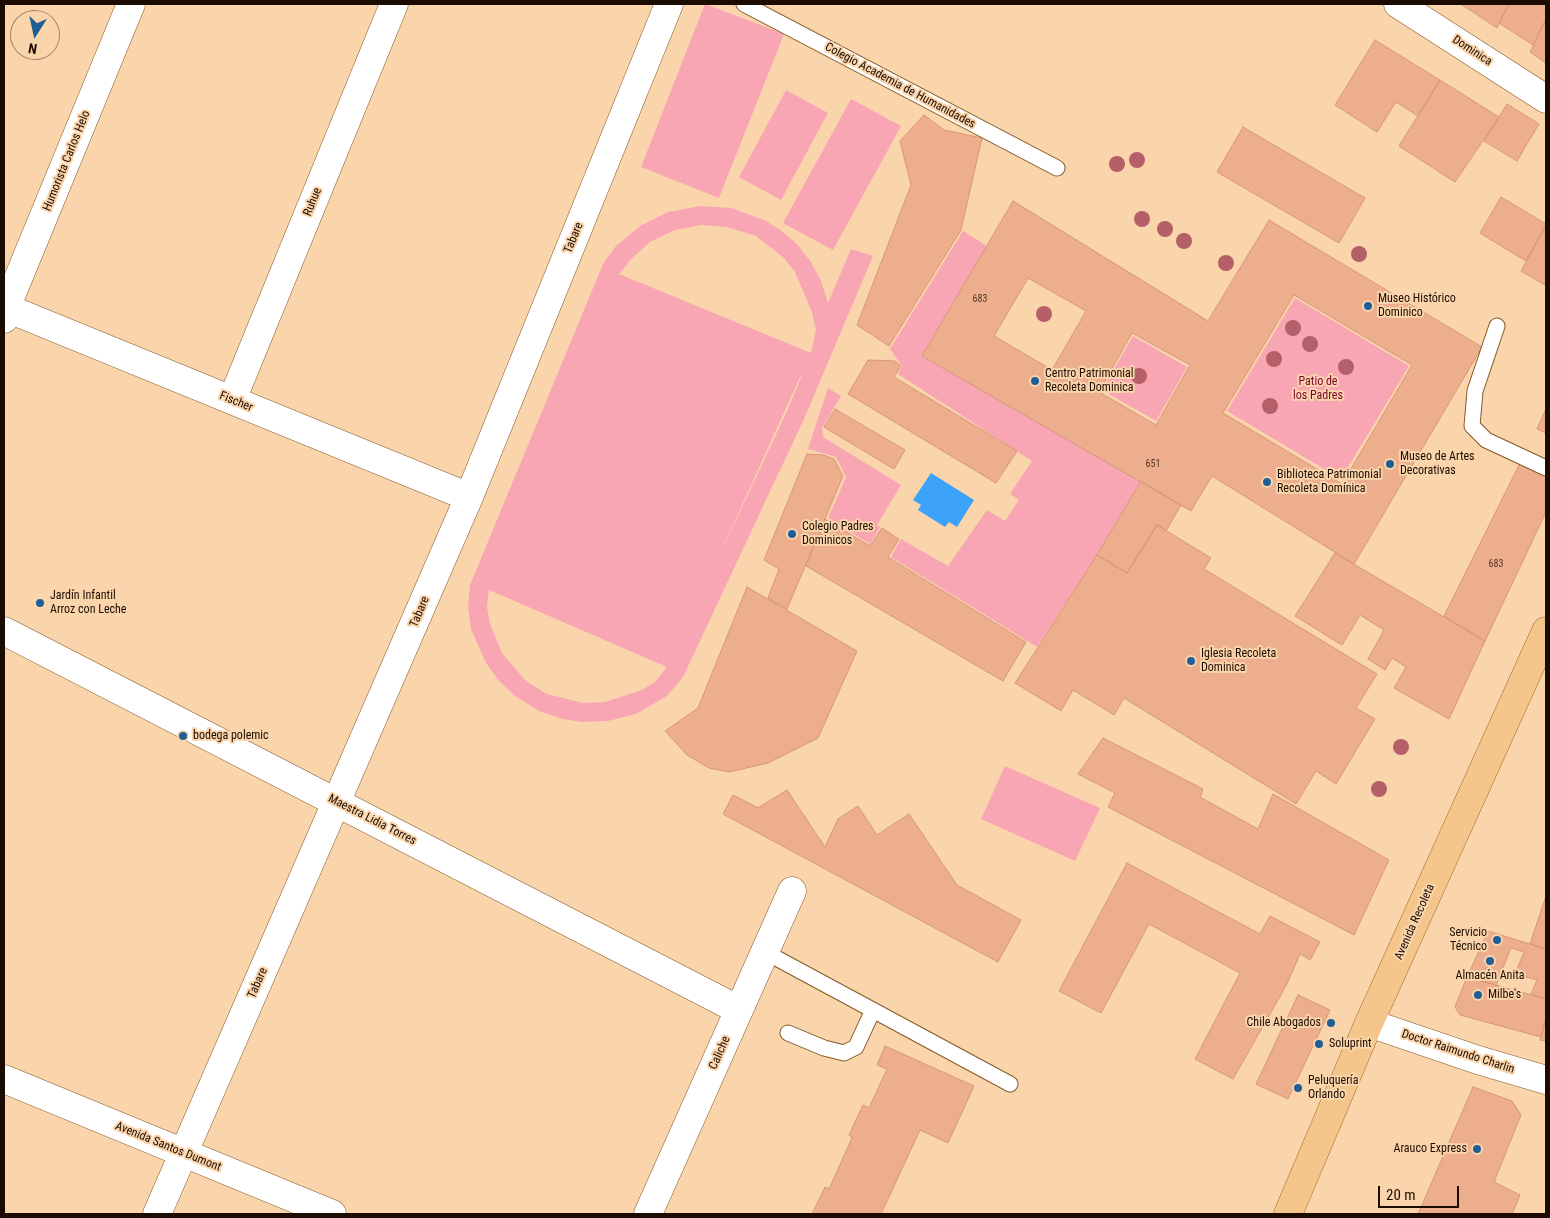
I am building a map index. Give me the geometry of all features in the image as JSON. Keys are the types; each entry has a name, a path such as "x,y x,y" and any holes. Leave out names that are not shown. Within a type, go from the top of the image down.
{"main road":[{"name":"Avenida Recoleta","path":"1288,1214 1369,1023 1546,631"}],"street":[{"name":"Humorista Carlos Helo","path":"5,311 131,4"},
{"name":"Ruhue","path":"232,400 394,4"},
{"name":"Tabare","path":"156,1214 469,497 668,4"},
{"name":"Dominica","path":"1398,4 1546,99"},
{"name":"Fischer","path":"5,311 232,400 469,497"},
{"name":"Maestra Lidia Torres","path":"4,631 739,1010"},
{"name":"Caliche","path":"648,1214 792,891"},
{"name":"Doctor Raimundo Charlin","path":"1369,1023 1478,1060 1546,1080"},
{"name":"Avenida Santos Dumont","path":"4,1080 332,1214"}],"lane":[{"name":"Colegio Academia de Humanidades","path":"744,4 1057,168"},
{"path":"1497,326 1475,391 1472,426 1486,440 1546,468"},
{"path":"765,952 1010,1084"},
{"path":"788,1033 844,1054 856,1047 873,1010"}],"green space":[{"path":"705,4 784,34 719,198 641,167"},
{"path":"786,90 828,113 781,200 739,177"},
{"path":"851,99 901,126 833,250 783,223"},
{"path":"700,206 731,208 764,220 779,229 797,244 811,262 821,281 828,303 851,249 873,256 804,419 683,677 667,696 636,714 608,721 582,722 563,719 539,711 515,696 499,681 486,663 471,629 468,607 470,585 603,264 616,246 640,226 668,212","holes":["701,225 727,227 756,236 783,257 795,272 812,312 816,330 811,353 619,274 631,259 650,242 675,230","801,375 787,411 713,569","489,590 667,667 655,682 642,690 605,702 583,703 547,694 526,681 502,653 490,624 487,607"]},
{"path":"963,231 987,246 923,356 1141,481 1097,555 1037,647 891,557 901,539 948,566 987,510 1005,521 1019,500 1010,494 1032,461 898,374 902,366 890,349"},
{"name":"Patio de los Padres","path":"1295,298 1409,366 1341,479 1227,411"},
{"path":"1133,336 1187,367 1156,421 1102,390"},
{"path":"828,388 841,396 822,428 823,437 901,485 877,525 880,527 870,544 828,518 846,477 836,457 808,449"},
{"path":"1005,766 1100,808 1075,861 981,819"}],"water":[{"path":"931,473 974,500 957,527 949,522 945,527 918,510 921,505 913,500"}],"building":[{"path":"1461,4 1509,4 1497,28"},
{"path":"1509,4 1546,4 1546,19 1533,45 1499,23"},
{"path":"1546,19 1546,63 1530,52"},
{"path":"1375,40 1440,80 1418,116 1396,102 1377,132 1335,105"},
{"path":"1440,80 1499,117 1455,182 1399,146"},
{"path":"1507,104 1539,124 1517,161 1484,141"},
{"path":"924,115 944,130 982,138 961,230 889,346 857,325 911,185 900,141"},
{"path":"1243,127 1365,198 1339,243 1217,172"},
{"path":"1501,197 1546,224 1526,261 1480,233"},
{"name":"Centro Patrimonial Recoleta Dominica","path":"1013,201 1208,321 1269,220 1482,347 1354,564 1212,476 1191,511 922,356","holes":["1028,278 1086,311 1052,370 994,336","1294,295 1412,365 1342,484 1223,413","1132,333 1190,365 1156,425 1099,392"]},
{"path":"1546,226 1546,283 1545,285 1521,271"},
{"path":"868,360 895,361 901,366 894,377 1017,451 996,483 848,394"},
{"path":"835,409 905,450 894,469 824,427"},
{"path":"1546,409 1546,433 1537,429"},
{"path":"807,454 823,455 834,459 843,476 787,609 768,598 779,569 764,560"},
{"path":"1522,459 1546,471 1546,512 1485,641 1444,616"},
{"path":"1141,481 1181,505 1166,531 1157,525 1127,573 1097,555"},
{"path":"825,519 870,546 882,528 899,539 888,557 1026,642 1003,681 806,566"},
{"name":"Iglesia Recoleta Dominica","path":"1157,525 1211,558 1204,569 1377,674 1356,708 1375,719 1336,784 1316,771 1296,804 1124,698 1114,715 1073,690 1061,711 1015,683 1097,555 1127,573"},
{"path":"1335,553 1485,641 1449,719 1394,688 1406,667 1392,658 1385,670 1368,659 1384,630 1360,615 1342,645 1295,616"},
{"path":"747,587 857,651 818,738 768,763 729,772 709,768 687,755 665,731 698,708"},
{"path":"1103,738 1203,789 1200,797 1258,829 1273,794 1389,860 1354,935 1108,807 1115,793 1078,774"},
{"path":"787,790 825,847 838,819 858,806 877,835 909,814 957,885 1021,920 998,962 723,814 733,795 758,808"},
{"path":"1127,863 1260,934 1270,916 1320,942 1310,960 1300,954 1287,984 1233,1079 1195,1059 1240,973 1149,924 1101,1013 1059,991"},
{"path":"1546,896 1546,949 1530,944"},
{"path":"1488,931 1546,949 1546,999 1531,994 1537,980 1515,974 1524,952 1511,948 1496,985 1467,977"},
{"path":"1467,977 1546,999 1546,1018 1541,1037 1460,1015 1455,1007"},
{"path":"1298,995 1330,1010 1288,1099 1256,1084"},
{"path":"1546,1018 1546,1041 1540,1040"},
{"path":"885,1046 974,1086 948,1143 920,1130 881,1214 812,1214 825,1187 829,1189 852,1138 849,1135 863,1105 869,1108 887,1069 877,1065"},
{"name":"Arauco Express","path":"1473,1087 1512,1101 1521,1115 1494,1182 1520,1195 1512,1214 1418,1214"}],"place":[{"name":"Museo Histórico Dominico","path":"1368,306"},
{"name":"Centro Patrimonial Recoleta Dominica","path":"1035,381"},
{"name":"Museo de Artes Decorativas","path":"1390,464"},
{"name":"Biblioteca Patrimonial Recoleta Domínica","path":"1267,482"},
{"name":"Colegio Padres Dominicos","path":"792,534"},
{"name":"Jardín Infantil Arroz con Leche","path":"40,603"},
{"name":"Iglesia Recoleta Dominica","path":"1191,661"},
{"name":"bodega polemic","path":"183,736"},
{"name":"Servicio Técnico","path":"1497,940"},
{"name":"Almacén Anita","path":"1490,961"},
{"name":"Milbe's","path":"1478,995"},
{"name":"Chile Abogados","path":"1331,1023"},
{"name":"Soluprint","path":"1319,1044"},
{"name":"Peluquería Orlando","path":"1298,1088"},
{"name":"Arauco Express","path":"1477,1149"}]}
